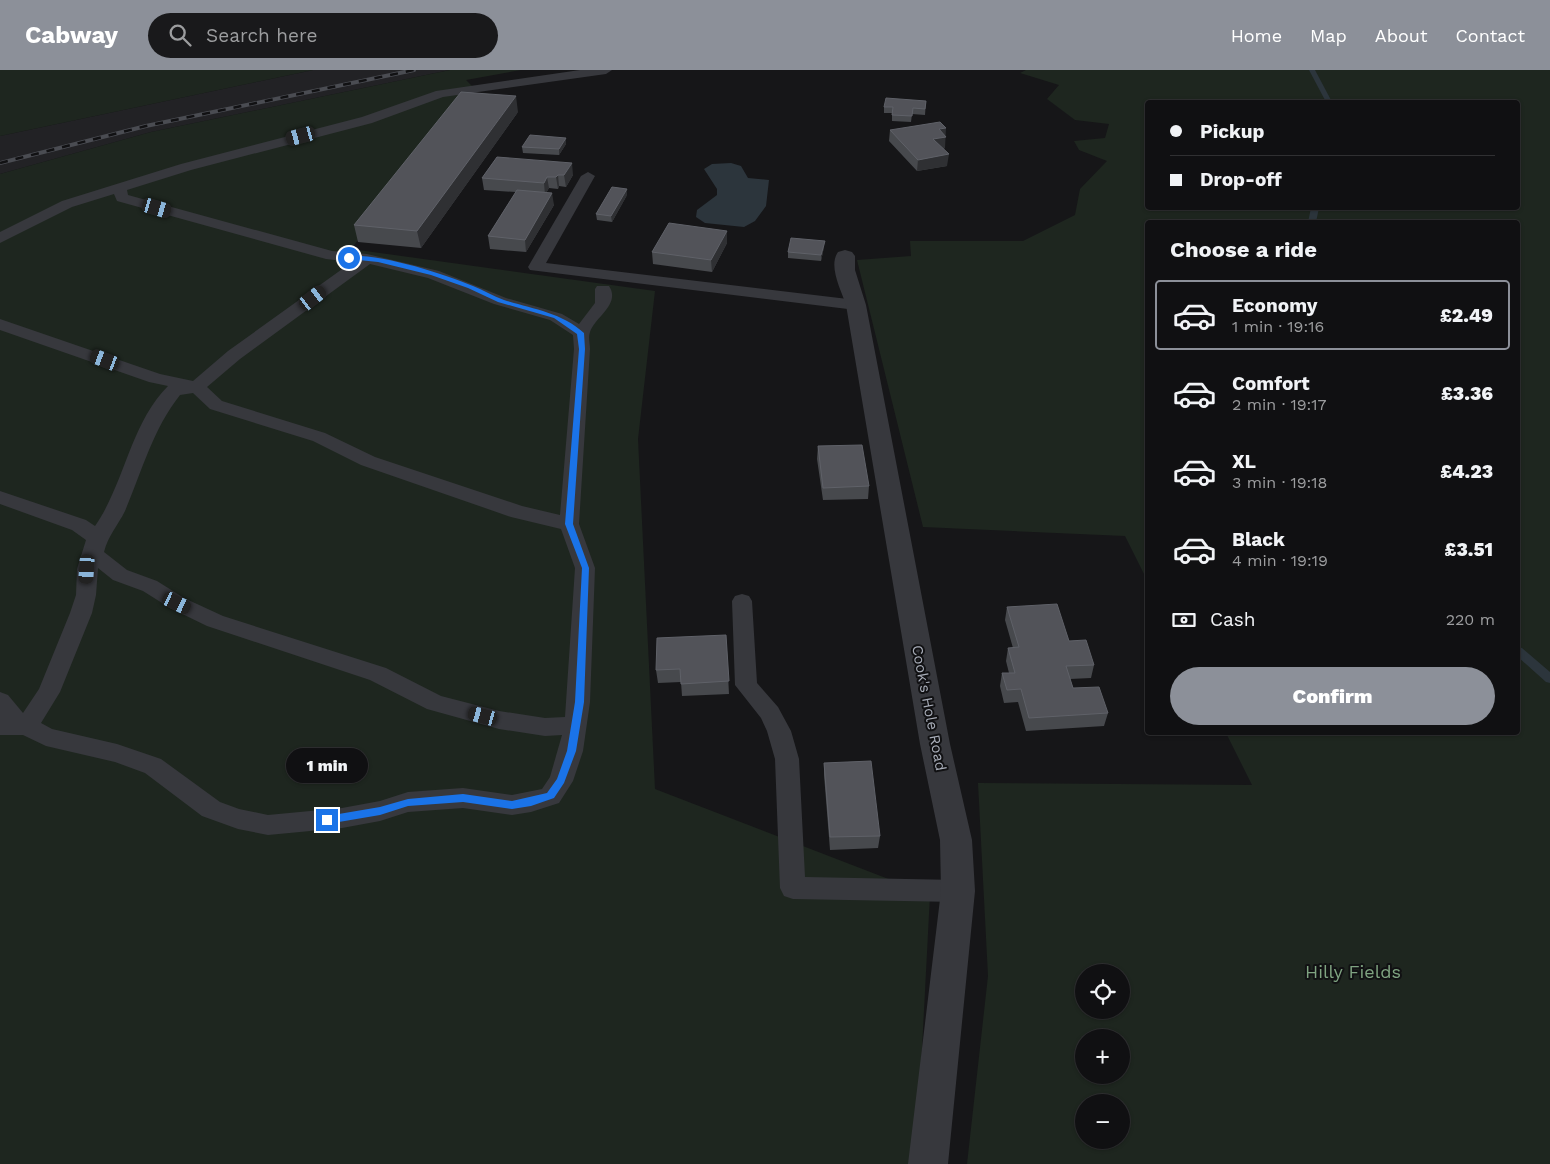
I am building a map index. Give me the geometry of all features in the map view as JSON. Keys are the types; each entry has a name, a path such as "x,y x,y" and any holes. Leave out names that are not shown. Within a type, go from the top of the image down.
{"street":[{"name":"Cook's Hole Road","path":"844,256 845,270 856,305 935,744 956,840 958,891 928,1164"}],"lane":[{"path":"0,238 67,204 186,167 367,120 441,94 606,70"},
{"path":"588,176 536,267 856,305"},
{"path":"119,189 122,198 243,233 331,256 367,259 433,274 470,287 500,301 556,317 580,333"},
{"path":"27,726 49,692 70,641 86,595 87,569 95,546 114,513 155,414 174,390 198,387 234,355 367,259"},
{"path":"0,701 16,720 46,737 117,752 153,766 211,809 238,819 268,825 342,818 417,802 463,798 512,805 550,796 561,780 571,751 579,702 586,568 569,524 582,349 580,333 603,303 604,289"},
{"path":"0,324 155,378 198,387 216,405 318,437 368,461 518,512 569,524"},
{"path":"0,496 79,525 120,575 150,586 177,603 215,621 378,674 436,704 499,720 545,727 575,725"},
{"path":"742,601 746,685 770,713 779,731 787,759 792,888 958,891"},
{"path":"0,726 27,726"}],"shaded area":[{"path":"313,70 450,70 151,132 0,174 0,136"},
{"path":"731,163 741,166 748,178 769,180 766,206 755,221 744,227 705,223 696,217 697,210 717,195 717,189 704,169 712,164"}],"green space":[{"path":"0,70 313,70 0,136"},
{"path":"450,70 521,70 466,80 473,87 469,101 351,249 655,291 638,439 655,789 930,895 916,1164 0,1164 0,174 151,132"},
{"name":"Hilly Fields","path":"1026,70 1550,70 1550,1164 967,1164 988,976 978,783 1252,785 1227,735 1520,735 1520,220 1145,220 1145,576 1125,536 923,527 857,260 911,256 910,241 1023,241 1075,215 1080,189 1107,161 1079,150 1074,141 1105,138 1109,124 1075,120 1047,99 1059,85 1020,73"}],"building":[{"path":"461,92 516,96 417,231 354,225"},
{"path":"886,98 926,101 925,109 913,108 912,116 892,115 893,107 884,107"},
{"path":"940,122 946,128 939,129 946,137 933,139 949,154 918,160 890,130"},
{"path":"530,135 566,138 559,149 522,147"},
{"path":"497,157 572,163 564,175 547,177 544,183 482,178"},
{"path":"612,187 627,189 611,216 596,214"},
{"path":"517,190 552,193 525,240 488,236"},
{"path":"669,223 727,231 711,260 652,252"},
{"path":"791,238 825,241 821,255 788,252"},
{"path":"862,445 869,486 823,488 818,446"},
{"path":"1057,604 1069,641 1086,640 1094,665 1066,666 1073,688 1099,687 1108,713 1029,718 1021,689 1007,690 1002,673 1015,673 1008,648 1019,647 1007,607"},
{"path":"726,635 729,681 681,684 680,669 656,670 657,638"},
{"path":"871,761 880,836 830,837 824,763"}],"waterway":[{"path":"1312,70 1328,100"},
{"path":"1312,220 1315,210"},
{"path":"1520,653 1550,679"}],"railway":[{"path":"0,163 146,126 414,70"}],"route":[{"path":"327,820 380,811 408,802 463,798 512,805 550,796 561,780 571,751 579,702 582,613 586,568 569,524 576,452 575,417 582,349 580,333 556,317 500,301 470,287 433,274 378,261 349,258"}]}
